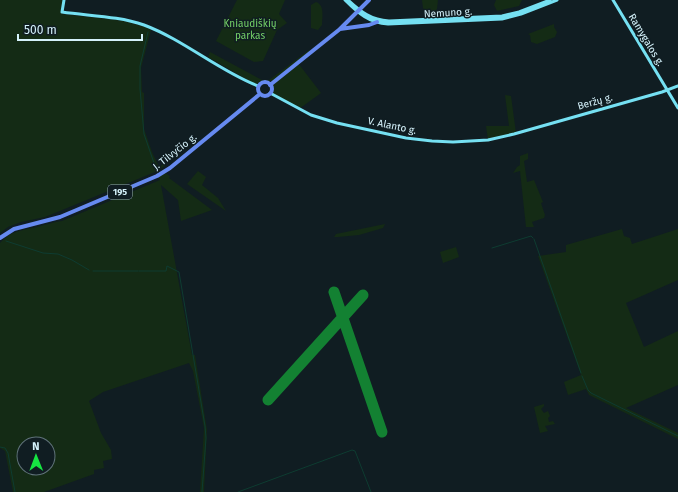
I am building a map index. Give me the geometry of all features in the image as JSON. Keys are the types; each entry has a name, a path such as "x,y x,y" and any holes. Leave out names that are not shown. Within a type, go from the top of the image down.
{"main road":[{"path":"64,0 62,12 116,18 145,26 164,34 258,86"},
{"name":"Nemuno g.","path":"344,0 367,19 392,24 502,19 521,14 557,0"},
{"name":"Nemuno g.","path":"348,0 358,11 372,18 383,21 502,16 516,13 550,0"},
{"path":"270,85 340,29 369,0"},
{"name":"Ramygalos g.","path":"613,0 678,108"},
{"path":"340,29 369,25 377,22"},
{"path":"264,82 270,85 272,89 270,94 265,96 260,94 258,86 264,82"},
{"name":"Beržų g.","path":"516,133 662,92 678,86"},
{"name":"J. Tilvyčio g.","path":"0,238 14,229 56,218 157,176 170,168 260,94"},
{"name":"V. Alanto g.","path":"270,94 319,118 406,138 462,142 488,140 516,133"}],"green space":[{"path":"0,0 64,0 62,14 124,21 151,30 141,68 142,92 144,93 144,129 159,167 165,163 166,165 155,173 45,217 21,222 8,227 0,233"},
{"name":"Kniaudiškių parkas","path":"237,0 285,0 279,14 287,23 277,30 263,61 254,62 216,41"},
{"path":"422,0 438,0 437,9 433,13 427,12 423,8"},
{"path":"496,0 522,0 519,6 497,11 494,5"},
{"path":"316,2 322,8 322,25 318,30 311,28 311,5"},
{"path":"554,24 557,32 555,37 537,44 531,42 530,35 528,34"},
{"path":"309,50 310,52 273,81 264,81 258,84 253,83 208,57 210,52 262,80 269,80"},
{"path":"298,63 321,93 299,109 273,94 273,85"},
{"path":"505,95 511,96 516,133 488,140 486,126 509,126"},
{"path":"528,153 528,159 524,161 527,182 534,180 543,202 541,203 545,215 544,218 532,222 534,227 526,227 520,171 513,173 520,165 520,156"},
{"path":"198,171 206,177 202,185 218,198 226,211 187,184"},
{"path":"165,173 170,176 169,178 212,210 181,221 178,200 161,185 192,355 195,355 207,430 204,492 200,492 204,428 193,371 189,363 103,392 89,401 101,433 111,450 112,459 103,461 104,468 94,470 94,474 44,492 13,492 5,451 0,448 0,243 13,233 62,221 160,180 158,177"},
{"path":"385,224 383,228 359,235 334,237 336,234"},
{"path":"622,229 624,236 630,238 632,244 678,229 678,280 626,303 644,347 678,331 678,385 626,408 678,433 678,439 589,395 586,389 568,395 564,382 581,375 538,256 566,252 566,245"},
{"path":"456,247 459,257 443,263 440,252"},
{"path":"544,404 541,409 544,413 548,411 550,416 548,418 549,422 553,421 555,424 545,426 548,431 540,433 534,407"}],"waterway":[{"path":"148,32 140,66 140,89 144,134 156,169"},
{"path":"492,248 531,236 533,238"},
{"path":"534,239 581,373"},
{"path":"6,241 43,253 58,254 89,270"},
{"path":"139,271 166,271 167,266 179,272 205,426 206,438 202,492"},
{"path":"93,271 138,271"},
{"path":"582,376 588,390 591,393 678,436"},
{"path":"0,447 5,448 8,453 15,492"},
{"path":"238,492 352,450 355,451 371,492"}],"runway":[{"path":"334,292 382,432"},
{"path":"268,400 363,295"}]}
